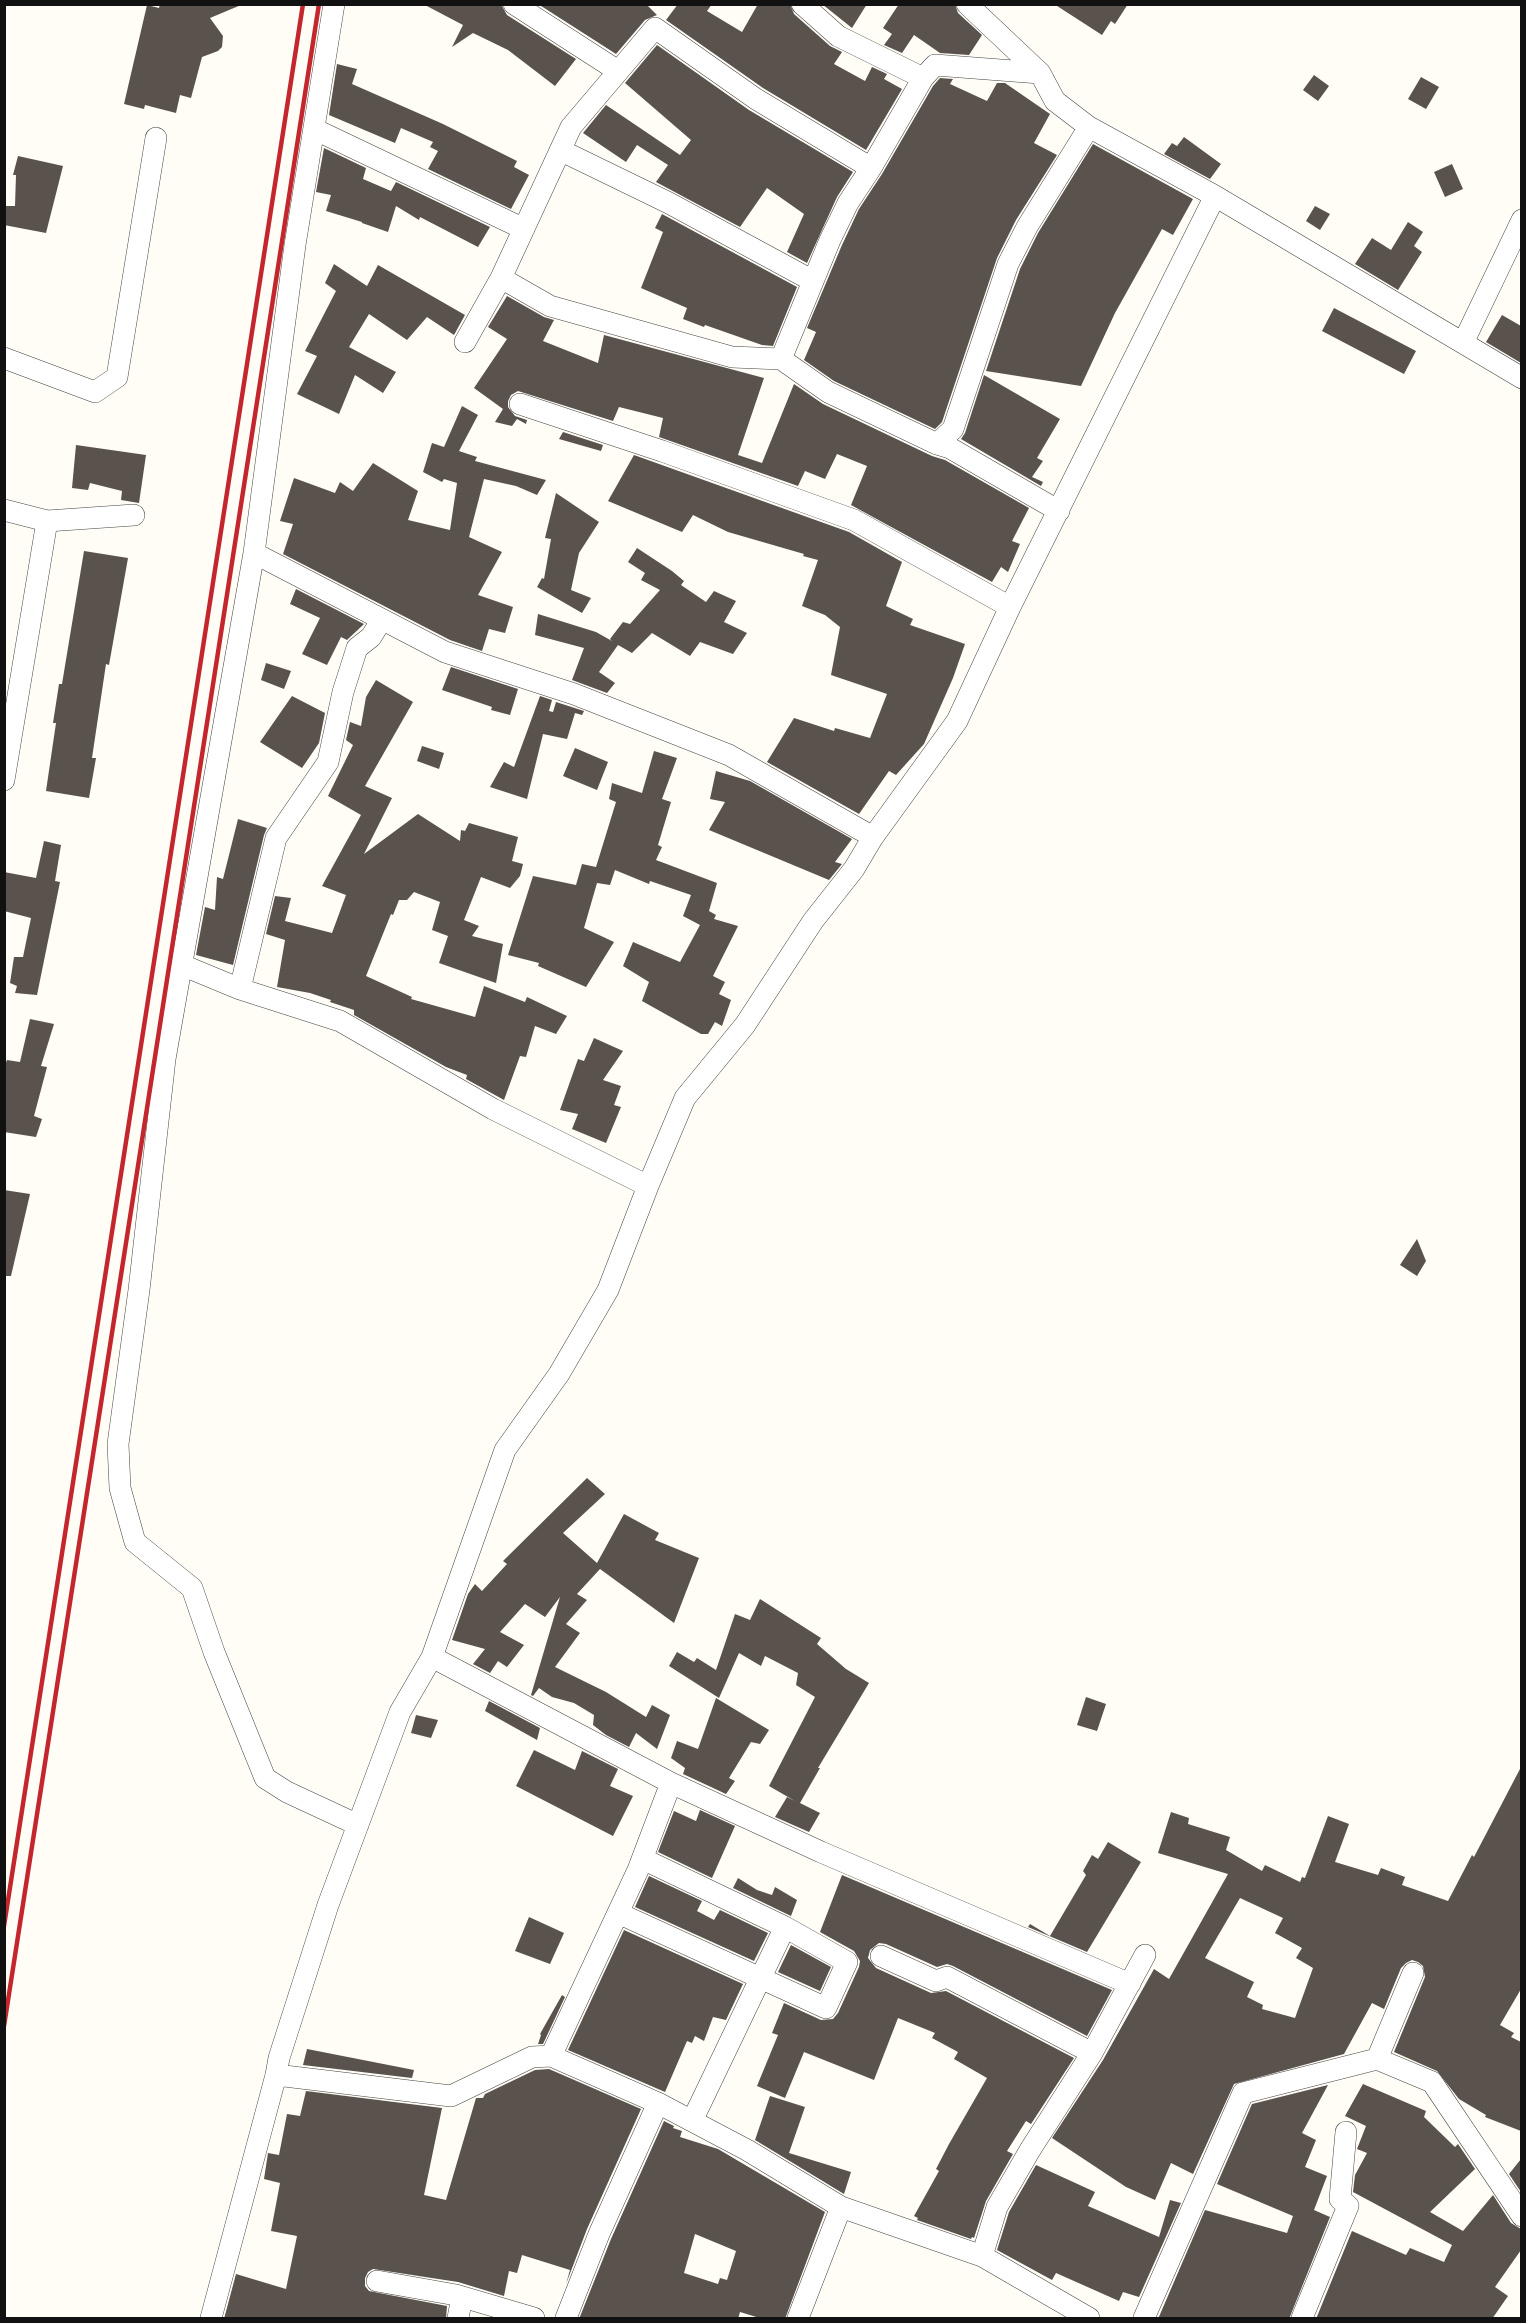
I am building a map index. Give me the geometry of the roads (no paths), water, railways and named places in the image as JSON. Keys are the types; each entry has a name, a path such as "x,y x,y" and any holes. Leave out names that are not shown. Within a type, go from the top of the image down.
{"street":[{"path":"334,4 295,245 254,553 165,1059 139,1290 118,1444 120,1488 135,1542 192,1588 218,1662 265,1778 287,1792 358,1825"},
{"path":"514,4 618,71"},
{"path":"802,4 838,36 923,78"},
{"path":"966,4 1041,73 1054,101 1089,127 1215,196 1521,378"},
{"path":"465,342 501,278 571,127 655,28 756,99 871,168"},
{"path":"781,359 830,240 848,204 923,78 935,65 1041,73"},
{"path":"937,444 953,429 1008,264 1027,227 1074,155 1089,127"},
{"path":"314,129 524,229"},
{"path":"4,358 95,392 117,377 156,138"},
{"path":"560,150 669,203 813,281"},
{"path":"212,2319 279,2058 324,1916 400,1712 432,1657 505,1450 559,1374 608,1290 685,1098 745,1025 813,921 854,869 873,837 957,721 1010,607 1215,196"},
{"path":"1463,344 1521,220"},
{"path":"501,278 550,306 732,357 781,359 828,392 950,448 1059,511"},
{"path":"519,404 854,520 1010,607"},
{"path":"4,510 47,521 134,514"},
{"path":"4,780 47,521"},
{"path":"254,553 381,621 445,652 574,694 729,755 873,837"},
{"path":"240,989 276,838 328,762 343,692 357,648 370,637 381,621"},
{"path":"182,965 240,989 340,1021 493,1109 648,1186"},
{"path":"432,1657 671,1783 821,1852 1130,1984"},
{"path":"551,2056 643,1859 671,1783"},
{"path":"618,1913 761,1976 826,2008 847,1962 785,1927 643,1859"},
{"path":"692,2121 785,1927"},
{"path":"982,2256 997,2206 1092,2053 1145,1955"},
{"path":"881,1956 936,1981 947,1977 1092,2053"},
{"path":"1377,2059 1413,1973"},
{"path":"276,2075 451,2096 532,2058 551,2056 658,2103 747,2150 840,2207 982,2256 1089,2319"},
{"path":"1144,2319 1243,2093 1377,2059 1432,2082 1521,2216"},
{"path":"566,2319 599,2234 658,2103"},
{"path":"1302,2319 1348,2206 1340,2199 1347,2132"},
{"path":"798,2319 840,2207"},
{"path":"377,2281 462,2297 534,2319"},
{"path":"458,2319 462,2297"}],"railway":[{"path":"4,1926 303,4"},
{"path":"4,2026 319,4"}]}
